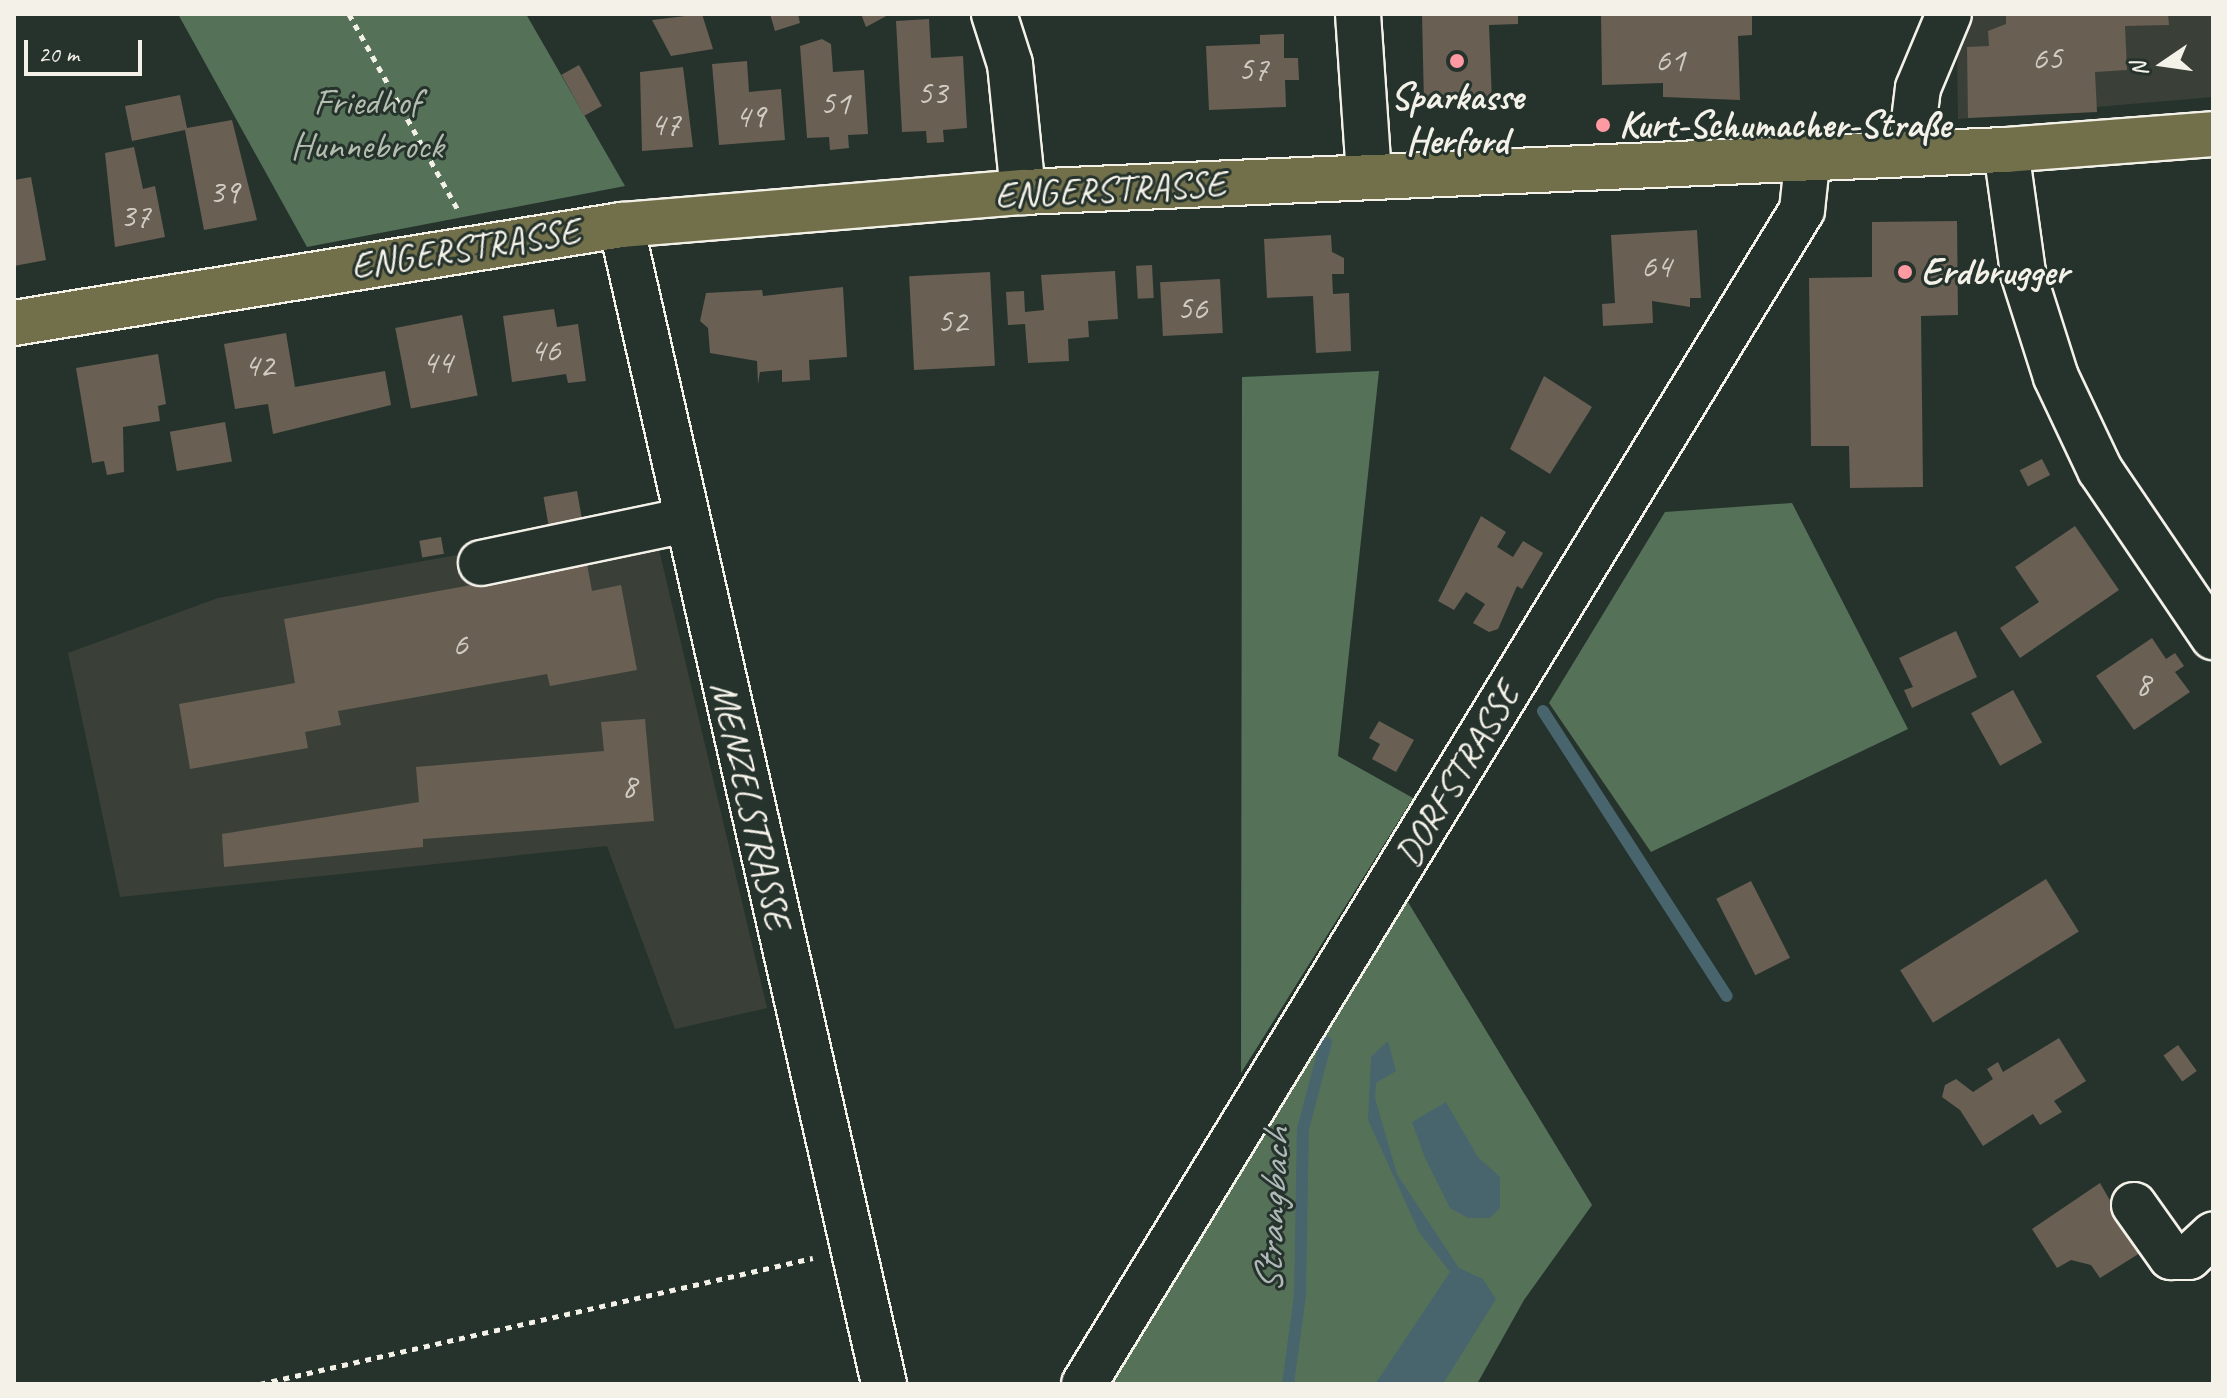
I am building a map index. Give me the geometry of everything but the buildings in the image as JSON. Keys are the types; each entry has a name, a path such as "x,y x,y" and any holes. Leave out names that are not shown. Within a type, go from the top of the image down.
{"main road":[{"name":"ENGERSTRASSE","path":"14,323 476,244 621,225 1023,192 1808,155 2006,150 2213,134"}],"street":[{"path":"994,14 1010,64 1023,192"},
{"path":"1358,14 1369,176"},
{"path":"1910,153 1918,88 1949,14"},
{"path":"2006,150 2023,273 2056,377 2100,470 2213,637"},
{"name":"DORFSTRASSE","path":"1084,1384 1802,210 1808,155"},
{"name":"MENZELSTRASSE","path":"621,225 884,1384"},
{"path":"481,563 687,520"},
{"path":"2134,1205 2171,1257 2189,1257 2213,1235"}],"path":[{"path":"349,14 476,244"},
{"path":"260,1384 851,1249"}],"shaded area":[{"path":"1974,14 2213,14 2213,97 1958,119 1957,41"},
{"path":"652,520 767,1008 675,1029 607,846 120,897 68,653 218,598"}],"green space":[{"name":"Friedhof Hunnebrock","path":"178,14 526,14 625,186 307,247"},
{"path":"1379,371 1338,756 1413,798 1241,1073 1242,377"},
{"path":"1792,503 1908,729 1651,852 1549,703 1665,512"},
{"path":"1400,889 1592,1205 1524,1300 1477,1384 1110,1384"}],"water":[{"path":"1388,1041 1396,1071 1376,1083 1375,1098 1397,1174 1459,1268 1483,1279 1496,1299 1443,1384 1375,1384 1450,1272 1419,1232 1368,1120 1371,1057"},
{"path":"1446,1102 1478,1157 1500,1177 1500,1208 1490,1218 1468,1218 1450,1208 1425,1158 1412,1122"}],"waterway":[{"path":"1543,711 1727,996"},
{"name":"Strangbach","path":"1288,1384 1300,1295 1303,1129 1326,1042"}],"place":[{"name":"Sparkasse Herford","path":"1457,61"},
{"name":"Kurt-Schumacher-Straße","path":"1603,125"},
{"name":"Erdbrugger","path":"1905,272"}]}
